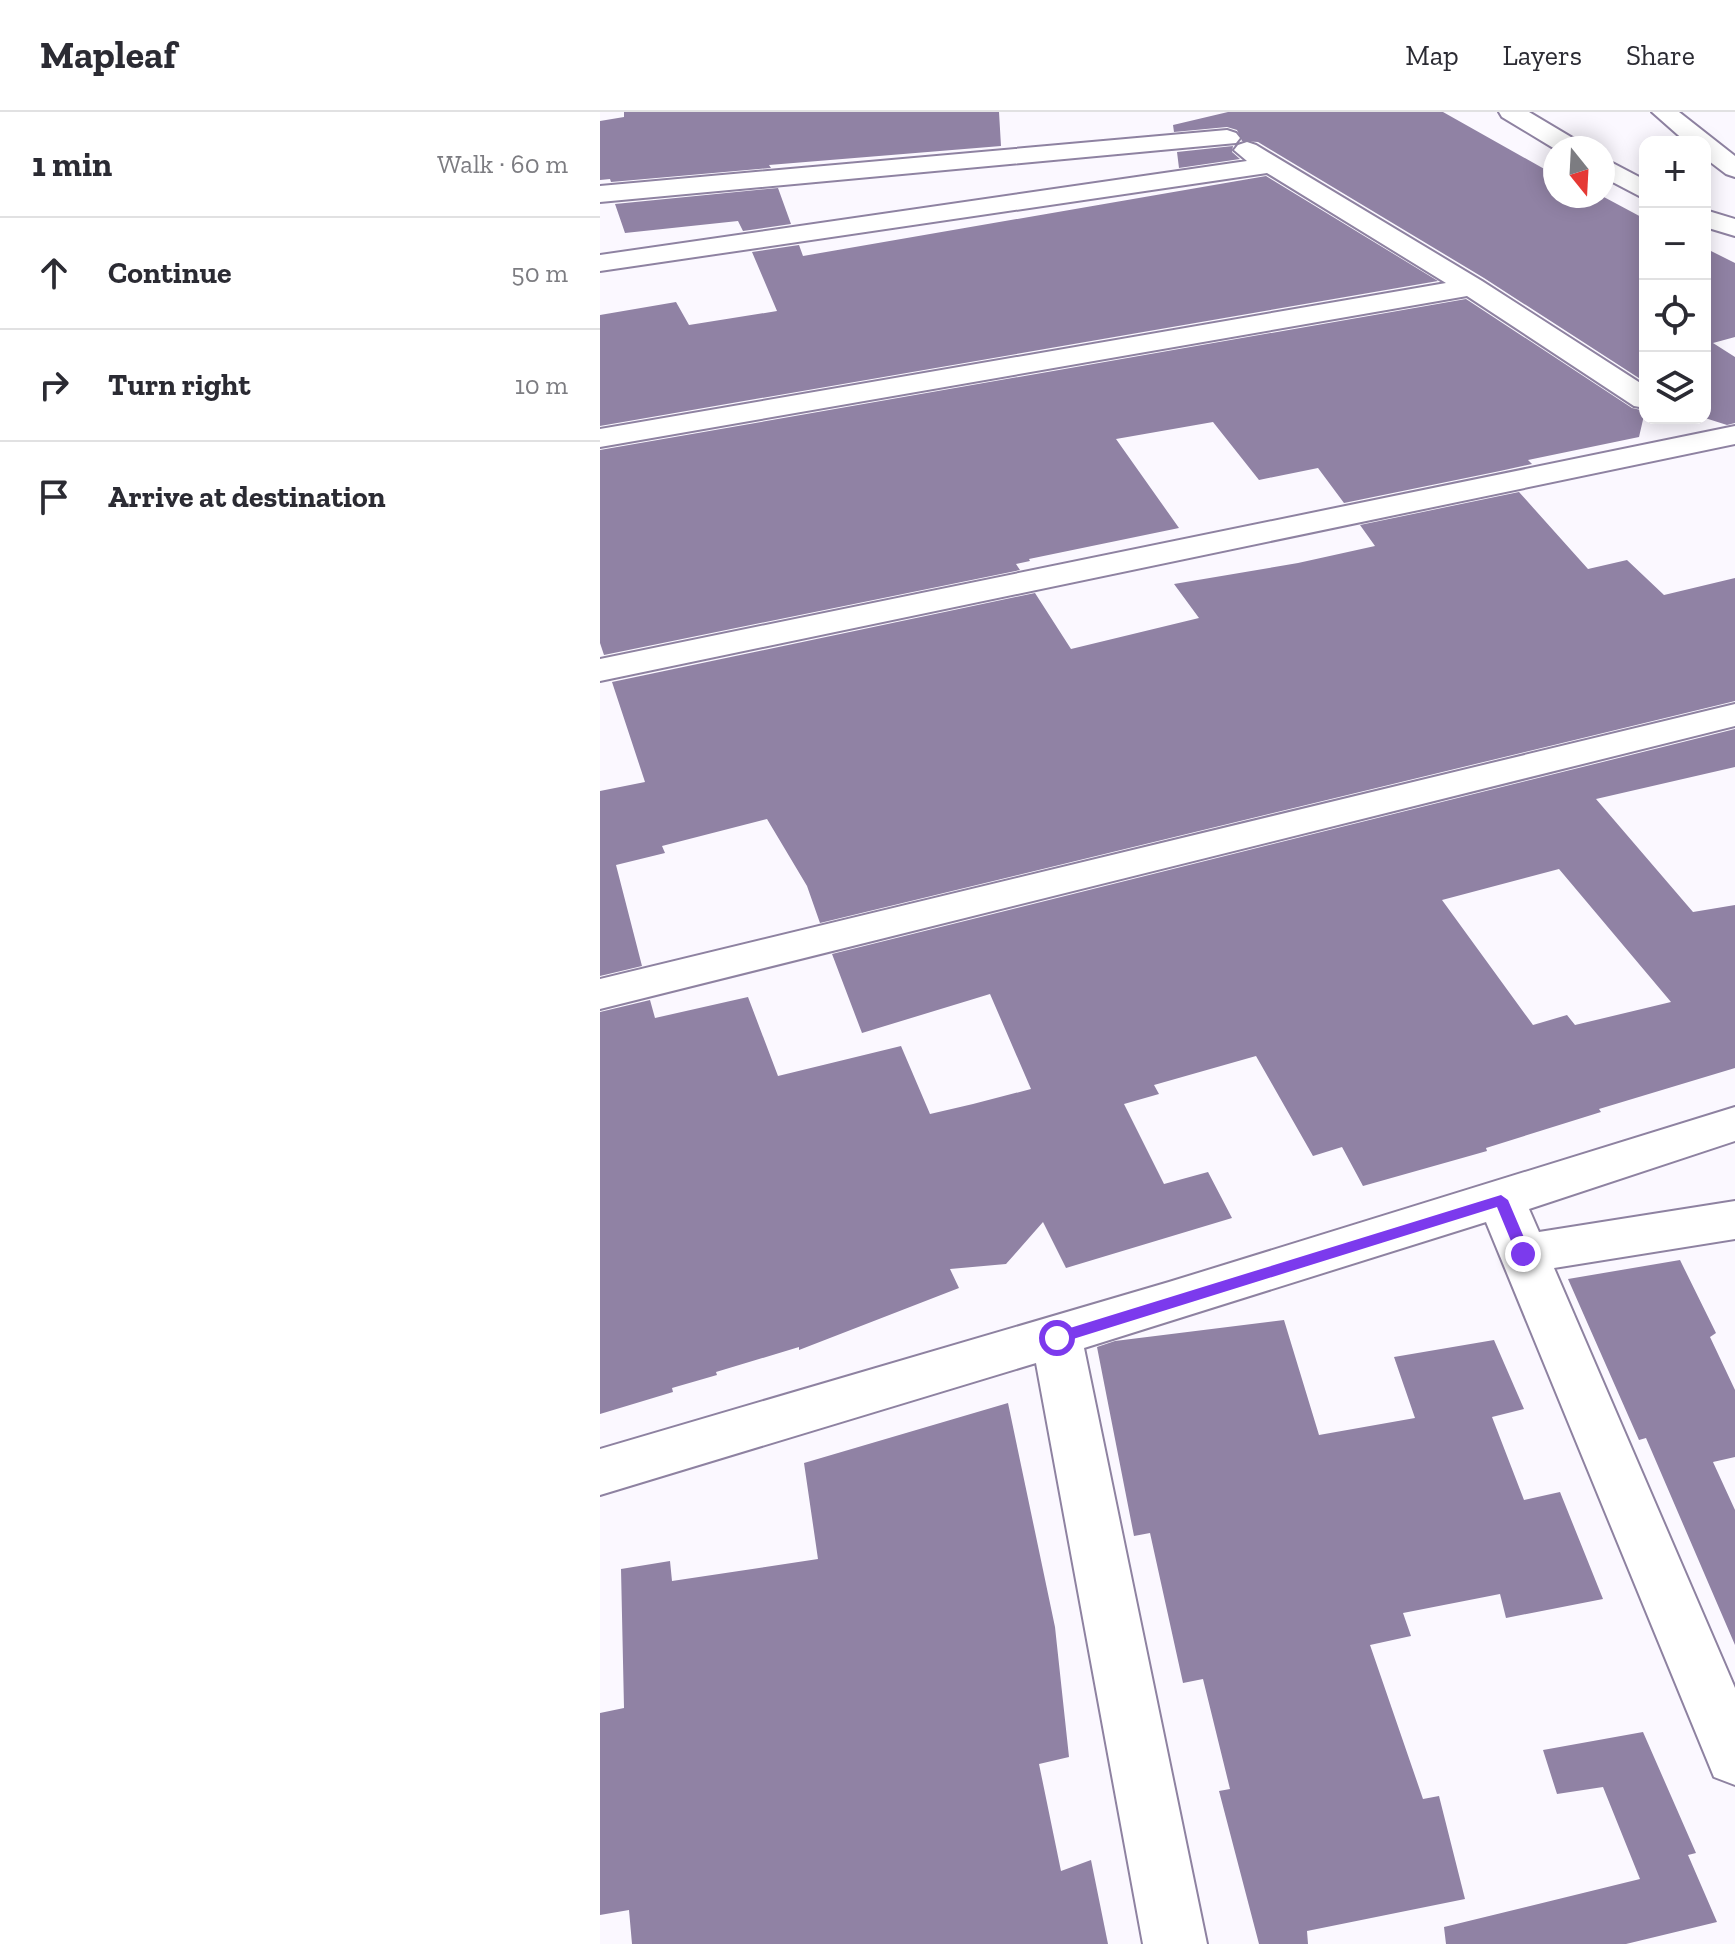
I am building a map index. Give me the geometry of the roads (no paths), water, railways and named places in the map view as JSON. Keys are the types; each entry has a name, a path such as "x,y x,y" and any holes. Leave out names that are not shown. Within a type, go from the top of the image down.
{"street":[{"path":"1190,112 1639,395"},
{"path":"1511,112 1552,136"},
{"path":"1664,112 1694,136"},
{"path":"600,194 1227,138"},
{"path":"1711,149 1735,168"},
{"path":"600,263 1271,165"},
{"path":"1615,173 1639,187"},
{"path":"1711,220 1735,228"},
{"path":"600,438 1472,287"},
{"path":"1689,424 1723,438"},
{"path":"600,670 1723,438"},
{"path":"600,994 1735,715"},
{"path":"600,1472 1057,1338 1735,1124"},
{"path":"1501,1200 1720,1683 1735,1757"},
{"path":"1523,1254 1735,1220"},
{"path":"1057,1338 1175,1944"}]}
